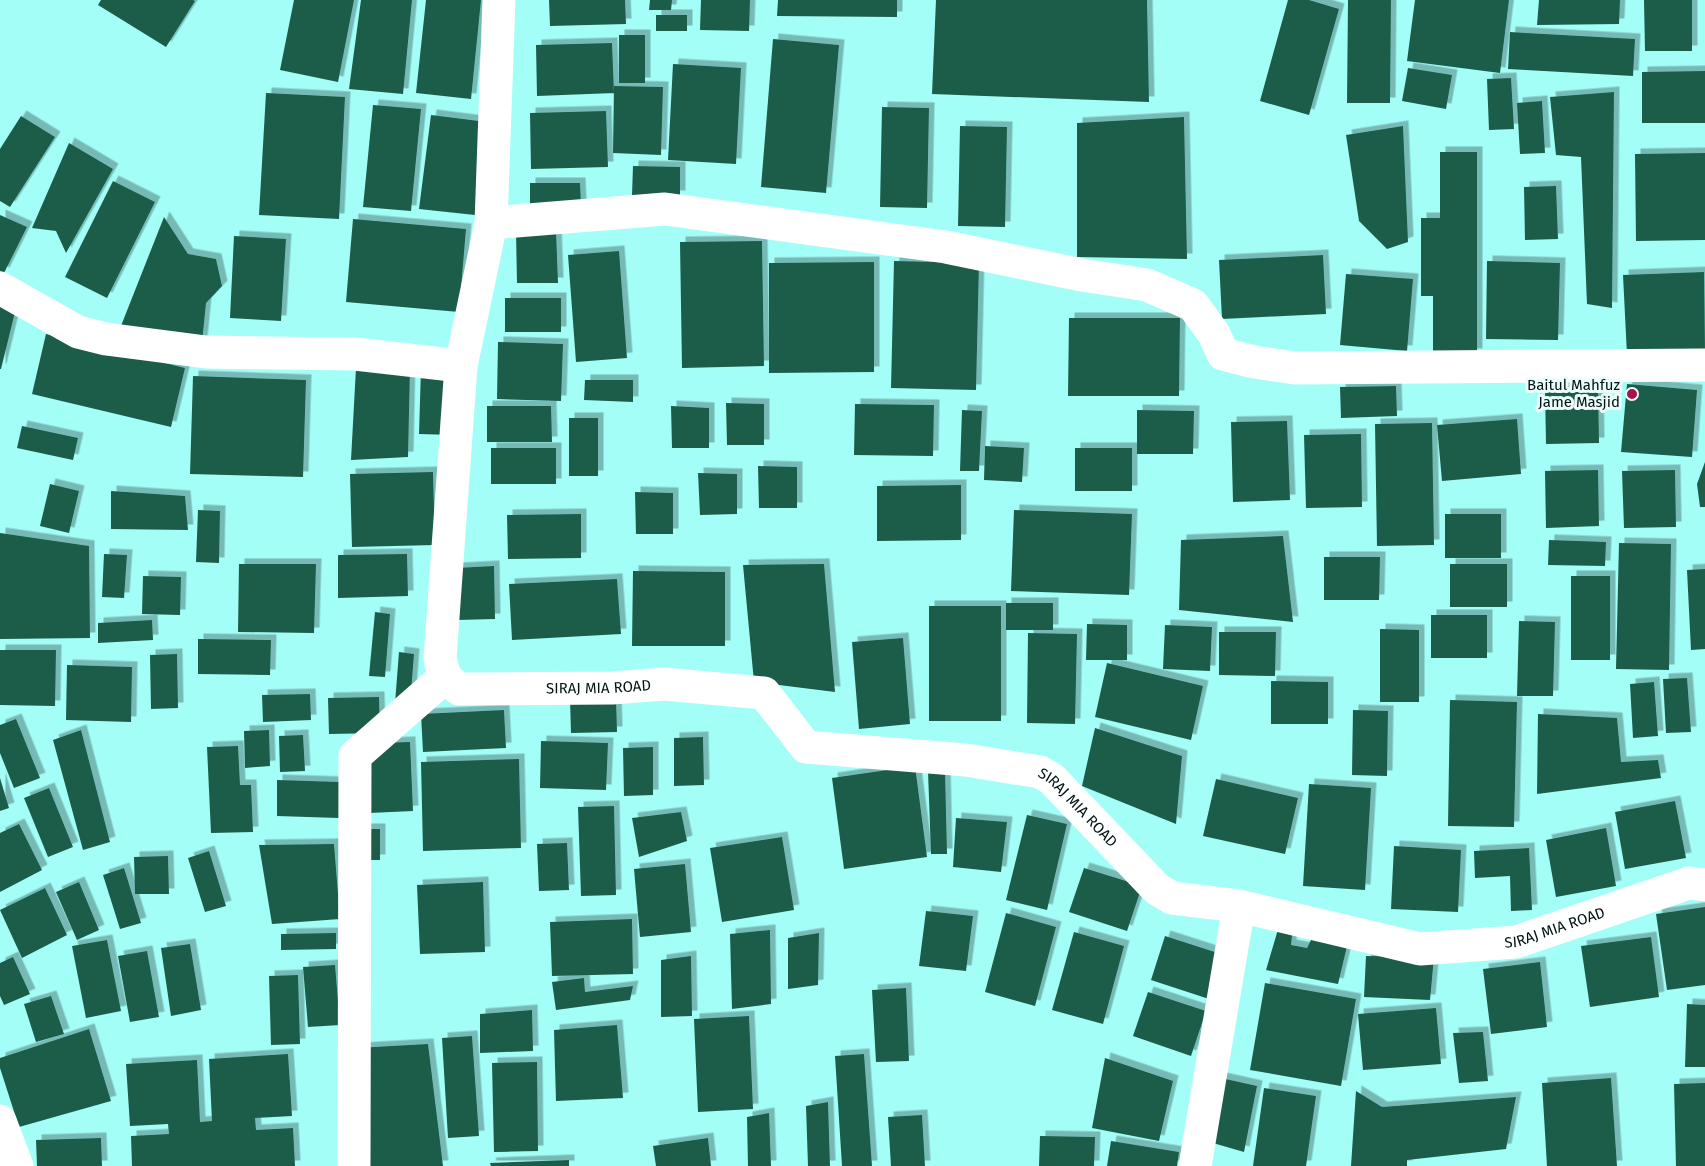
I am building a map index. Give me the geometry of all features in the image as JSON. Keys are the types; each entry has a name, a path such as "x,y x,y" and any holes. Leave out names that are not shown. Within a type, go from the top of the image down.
{"street":[{"path":"354,1166 355,756 445,677 440,659 461,366 491,222 499,0"},
{"path":"491,222 665,208 946,246 1082,275 1147,285 1192,305 1214,334 1223,354 1254,362 1295,368 1705,365"},
{"path":"0,288 78,332 106,339 206,352 355,354 461,366"},
{"name":"SIRAJ MIA ROAD","path":"445,677 459,689 612,688 664,684 764,693 806,747 966,760 1040,772 1052,779 1157,889 1172,898 1239,906 1420,949 1516,942 1689,883 1705,885"},
{"path":"1195,1166 1239,906"},
{"path":"0,1121 17,1166"}],"building":[{"path":"101,0 195,1 166,47 98,5"},
{"path":"294,0 354,0 338,82 280,70"},
{"path":"361,0 412,0 403,94 349,89"},
{"path":"426,0 481,0 471,99 416,93"},
{"path":"549,0 625,0 626,24 550,26"},
{"path":"650,0 672,0 671,10 649,10"},
{"path":"701,0 750,0 749,31 700,30"},
{"path":"778,0 897,0 897,17 777,16"},
{"path":"936,0 1147,0 1149,102 932,94"},
{"path":"1288,0 1309,0 1339,9 1309,115 1260,101"},
{"path":"1348,0 1391,0 1390,103 1347,103"},
{"path":"1415,0 1509,0 1500,73 1407,61"},
{"path":"1539,0 1620,0 1619,24 1537,25"},
{"path":"1644,0 1692,0 1692,51 1645,51"},
{"path":"656,15 687,15 687,31 656,31"},
{"path":"1510,32 1635,39 1633,76 1508,69"},
{"path":"619,35 645,35 645,83 619,83"},
{"path":"773,39 839,45 826,193 761,187"},
{"path":"612,43 614,93 537,96 536,45"},
{"path":"673,64 741,68 736,164 668,160"},
{"path":"1408,68 1452,75 1446,109 1402,101"},
{"path":"1705,71 1705,123 1642,123 1642,72"},
{"path":"1511,78 1514,129 1489,130 1487,79"},
{"path":"614,86 663,87 661,155 613,153"},
{"path":"1614,92 1612,308 1587,304 1581,157 1556,155 1550,97"},
{"path":"266,93 345,97 339,219 259,215"},
{"path":"1542,101 1545,153 1520,154 1517,103"},
{"path":"373,105 421,109 411,211 363,207"},
{"path":"882,107 929,108 927,208 880,207"},
{"path":"606,111 608,167 531,169 530,113"},
{"path":"431,115 487,122 475,215 419,209"},
{"path":"21,116 55,137 10,207 0,201 0,149"},
{"path":"1184,117 1187,259 1077,257 1077,123"},
{"path":"960,126 1007,127 1005,227 958,226"},
{"path":"1403,126 1408,242 1387,249 1359,221 1346,135"},
{"path":"69,143 113,169 66,253 56,231 32,228"},
{"path":"1440,152 1477,152 1477,354 1433,354 1433,296 1421,296 1421,218 1440,218"},
{"path":"1705,153 1705,240 1636,241 1635,154"},
{"path":"633,166 680,167 680,196 632,195"},
{"path":"113,181 155,202 107,298 65,277"},
{"path":"530,183 580,183 581,205 530,205"},
{"path":"1556,186 1558,239 1525,240 1524,187"},
{"path":"0,215 27,227 4,273 0,271"},
{"path":"164,217 188,254 216,259 222,286 206,303 202,343 117,336"},
{"path":"353,219 466,229 459,312 346,302"},
{"path":"516,230 556,230 558,283 517,283"},
{"path":"234,236 286,239 281,321 230,318"},
{"path":"762,241 764,366 682,368 680,242"},
{"path":"619,251 627,358 576,362 568,255"},
{"path":"1323,255 1326,314 1222,319 1219,260"},
{"path":"894,261 979,263 976,390 891,388"},
{"path":"1487,261 1560,263 1558,340 1486,339"},
{"path":"874,262 874,372 769,373 769,263"},
{"path":"1704,272 1705,351 1627,355 1623,275"},
{"path":"1346,274 1413,279 1407,351 1340,345"},
{"path":"505,298 561,298 561,332 505,332"},
{"path":"0,300 17,304 1,369 0,369"},
{"path":"1069,318 1180,318 1179,396 1068,396"},
{"path":"46,334 185,368 171,427 32,394"},
{"path":"498,342 563,344 561,401 497,399"},
{"path":"356,368 410,368 408,457 351,460"},
{"path":"421,368 456,369 453,435 419,434"},
{"path":"193,376 306,380 303,477 190,474"},
{"path":"585,380 633,380 633,402 584,400"},
{"path":"1627,384 1697,390 1692,457 1621,452"},
{"path":"1396,386 1397,416 1341,418 1340,387"},
{"path":"1598,386 1599,443 1546,444 1545,387"},
{"path":"726,403 764,404 764,445 727,445"},
{"path":"855,404 934,405 933,456 854,455"},
{"path":"487,406 551,406 552,442 487,442"},
{"path":"671,406 709,408 709,448 672,448"},
{"path":"962,410 982,411 979,471 960,471"},
{"path":"1137,410 1194,411 1193,454 1137,454"},
{"path":"569,418 598,418 598,476 569,476"},
{"path":"1517,419 1521,474 1442,481 1437,425"},
{"path":"1287,421 1290,500 1233,502 1231,422"},
{"path":"1432,423 1434,545 1377,546 1375,424"},
{"path":"22,426 78,438 73,460 17,448"},
{"path":"1361,434 1362,507 1306,508 1304,435"},
{"path":"985,446 1024,448 1022,482 984,480"},
{"path":"491,448 556,448 556,484 491,484"},
{"path":"1075,448 1132,448 1132,491 1075,491"},
{"path":"1705,462 1705,507 1700,507 1697,484"},
{"path":"758,466 797,467 797,508 759,508"},
{"path":"1598,470 1599,526 1546,528 1545,471"},
{"path":"1675,470 1676,527 1624,528 1622,471"},
{"path":"433,472 435,545 352,547 350,474"},
{"path":"698,473 737,474 737,514 700,515"},
{"path":"50,484 79,491 69,533 40,526"},
{"path":"961,485 961,540 877,541 877,486"},
{"path":"111,491 185,496 188,530 111,529"},
{"path":"635,492 673,493 673,534 636,534"},
{"path":"198,510 220,511 219,563 196,562"},
{"path":"1014,510 1132,514 1129,595 1011,591"},
{"path":"581,514 581,558 508,559 507,515"},
{"path":"1445,514 1501,514 1501,558 1445,558"},
{"path":"0,533 89,546 90,638 0,639"},
{"path":"1283,536 1293,622 1179,610 1181,540"},
{"path":"1549,540 1606,542 1605,566 1548,565"},
{"path":"1619,543 1671,544 1669,670 1616,669"},
{"path":"104,554 127,555 124,598 102,597"},
{"path":"407,554 408,596 338,598 338,555"},
{"path":"1324,557 1380,557 1379,600 1324,600"},
{"path":"239,564 316,564 314,633 238,632"},
{"path":"824,564 835,692 754,682 743,565"},
{"path":"1450,564 1507,564 1507,607 1450,607"},
{"path":"494,566 495,619 457,620 456,568"},
{"path":"1705,569 1705,649 1691,650 1687,570"},
{"path":"633,571 725,572 725,646 632,646"},
{"path":"143,576 181,577 180,615 142,614"},
{"path":"1571,576 1610,576 1610,660 1571,660"},
{"path":"617,579 621,634 512,640 509,584"},
{"path":"1006,603 1053,603 1053,630 1006,630"},
{"path":"929,606 1001,606 1001,721 929,721"},
{"path":"375,612 390,614 385,677 369,676"},
{"path":"1431,615 1487,615 1487,658 1431,658"},
{"path":"152,620 153,640 98,643 98,623"},
{"path":"1519,621 1555,622 1553,696 1517,696"},
{"path":"1087,624 1127,625 1127,660 1086,660"},
{"path":"1165,625 1212,627 1210,671 1163,669"},
{"path":"1380,629 1419,630 1419,702 1380,702"},
{"path":"1219,632 1276,632 1275,676 1219,675"},
{"path":"1028,633 1077,634 1075,724 1027,723"},
{"path":"903,638 910,724 859,729 852,642"},
{"path":"198,639 271,640 270,675 198,674"},
{"path":"0,650 56,650 55,706 0,705"},
{"path":"399,652 414,654 409,718 394,716"},
{"path":"177,654 178,708 151,709 150,655"},
{"path":"1107,663 1203,686 1191,740 1095,717"},
{"path":"67,665 132,667 131,722 66,720"},
{"path":"1687,678 1691,732 1666,733 1663,679"},
{"path":"1271,681 1328,682 1328,724 1271,724"},
{"path":"1654,682 1658,736 1633,738 1630,684"},
{"path":"310,694 311,720 263,722 262,695"},
{"path":"379,697 380,733 329,734 328,698"},
{"path":"570,698 616,698 617,732 571,733"},
{"path":"1450,700 1517,702 1514,827 1448,826"},
{"path":"504,710 506,748 423,752 421,714"},
{"path":"1353,710 1388,711 1387,776 1352,775"},
{"path":"1538,714 1617,718 1621,762 1658,760 1661,778 1537,794"},
{"path":"16,719 40,778 14,788 0,753 0,725"},
{"path":"1095,728 1182,756 1176,824 1082,786"},
{"path":"81,730 110,842 83,850 53,740"},
{"path":"269,730 270,766 245,768 244,731"},
{"path":"303,735 305,771 280,772 279,736"},
{"path":"703,737 704,785 674,786 674,738"},
{"path":"541,741 608,743 606,790 540,788"},
{"path":"410,742 413,811 347,814 345,744"},
{"path":"238,746 240,785 251,785 253,832 211,833 207,747"},
{"path":"653,747 653,795 624,796 623,748"},
{"path":"519,759 521,848 423,851 421,762"},
{"path":"915,766 927,857 844,869 832,778"},
{"path":"928,771 945,771 947,854 931,854"},
{"path":"0,778 9,808 0,811"},
{"path":"1216,779 1298,798 1285,854 1203,836"},
{"path":"277,780 340,782 339,818 277,816"},
{"path":"1309,784 1371,788 1365,890 1303,886"},
{"path":"49,788 73,847 48,857 24,798"},
{"path":"1675,801 1686,858 1625,869 1615,812"},
{"path":"614,806 616,895 581,896 578,807"},
{"path":"681,812 687,841 639,857 632,818"},
{"path":"1027,815 1067,824 1047,910 1006,900"},
{"path":"956,818 1007,822 1001,872 953,867"},
{"path":"19,824 42,870 0,892 0,833"},
{"path":"1606,828 1616,886 1556,897 1546,840"},
{"path":"357,829 380,829 380,860 357,860"},
{"path":"782,837 794,910 722,922 710,848"},
{"path":"567,843 569,890 539,891 537,844"},
{"path":"334,844 340,919 272,924 259,845"},
{"path":"1394,846 1461,850 1458,912 1391,909"},
{"path":"1529,848 1532,910 1511,911 1510,876 1475,878 1474,851"},
{"path":"209,851 226,906 205,912 188,858"},
{"path":"168,856 169,894 135,894 134,857"},
{"path":"685,864 691,932 640,937 634,869"},
{"path":"124,868 141,923 120,929 103,875"},
{"path":"1084,868 1142,886 1127,931 1069,912"},
{"path":"79,882 99,930 77,940 56,892"},
{"path":"483,882 485,952 420,954 417,885"},
{"path":"45,888 67,935 22,958 0,910"},
{"path":"1705,907 1705,985 1667,990 1656,914"},
{"path":"926,911 973,916 966,971 919,966"},
{"path":"1006,913 1056,927 1035,1006 985,992"},
{"path":"632,919 633,974 552,976 550,922"},
{"path":"1279,926 1293,927 1291,945 1307,948 1314,934 1348,942 1338,984 1266,970"},
{"path":"770,930 771,1004 732,1009 730,934"},
{"path":"1074,932 1124,946 1103,1024 1052,1010"},
{"path":"336,933 336,949 281,950 281,934"},
{"path":"819,933 818,985 788,989 788,938"},
{"path":"1165,936 1224,955 1209,999 1151,980"},
{"path":"1651,937 1659,997 1590,1007 1581,946"},
{"path":"107,940 121,1011 86,1018 72,946"},
{"path":"190,944 201,1010 171,1016 161,948"},
{"path":"147,951 159,1017 130,1022 118,956"},
{"path":"691,956 692,1016 661,1017 661,960"},
{"path":"1366,956 1434,957 1430,1000 1364,997"},
{"path":"13,957 30,994 4,1005 0,996 0,963"},
{"path":"1540,962 1547,1027 1491,1034 1483,969"},
{"path":"335,965 340,1025 308,1027 303,967"},
{"path":"298,975 300,1044 271,1045 269,976"},
{"path":"584,978 585,992 633,986 630,1000 556,1010 552,982"},
{"path":"1265,983 1356,999 1341,1086 1250,1070"},
{"path":"906,988 909,1061 876,1062 872,990"},
{"path":"1148,992 1206,1011 1191,1056 1133,1036"},
{"path":"51,996 64,1034 36,1042 24,1004"},
{"path":"1687,1004 1705,1005 1705,1067 1685,1067"},
{"path":"1436,1008 1441,1064 1363,1070 1358,1014"},
{"path":"532,1010 533,1051 480,1053 480,1014"},
{"path":"749,1016 753,1109 698,1112 694,1019"},
{"path":"617,1025 623,1098 556,1101 554,1030"},
{"path":"89,1029 111,1101 19,1127 0,1068 0,1058"},
{"path":"1483,1032 1488,1081 1459,1083 1453,1033"},
{"path":"472,1036 479,1136 448,1138 442,1038"},
{"path":"428,1044 443,1166 367,1166 356,1048"},
{"path":"288,1054 292,1116 255,1118 256,1130 293,1128 295,1166 132,1166 131,1136 169,1134 168,1124 130,1126 126,1064 197,1060 200,1122 212,1121 209,1059"},
{"path":"864,1054 872,1166 842,1166 835,1056"},
{"path":"1105,1058 1173,1081 1159,1141 1092,1128"},
{"path":"537,1062 538,1151 494,1152 492,1063"},
{"path":"1221,1078 1257,1086 1244,1152 1206,1141"},
{"path":"1611,1078 1617,1166 1547,1166 1542,1083"},
{"path":"1705,1083 1705,1166 1676,1166 1674,1084"},
{"path":"1264,1088 1316,1096 1306,1166 1253,1166"},
{"path":"1356,1091 1382,1107 1516,1097 1506,1149 1407,1160 1407,1166 1351,1166"},
{"path":"828,1102 830,1166 808,1166 806,1106"},
{"path":"769,1113 771,1166 748,1166 747,1117"},
{"path":"922,1115 925,1166 891,1166 888,1117"},
{"path":"1040,1136 1095,1137 1094,1166 1039,1166"},
{"path":"101,1138 102,1166 37,1166 36,1140"},
{"path":"708,1138 711,1166 656,1166 653,1146"},
{"path":"1111,1141 1179,1152 1177,1166 1107,1166"},
{"path":"569,1160 569,1166 491,1166 490,1163"}],"place":[{"name":"Baitul Mahfuz Jame Masjid","path":"1632,394"}]}
